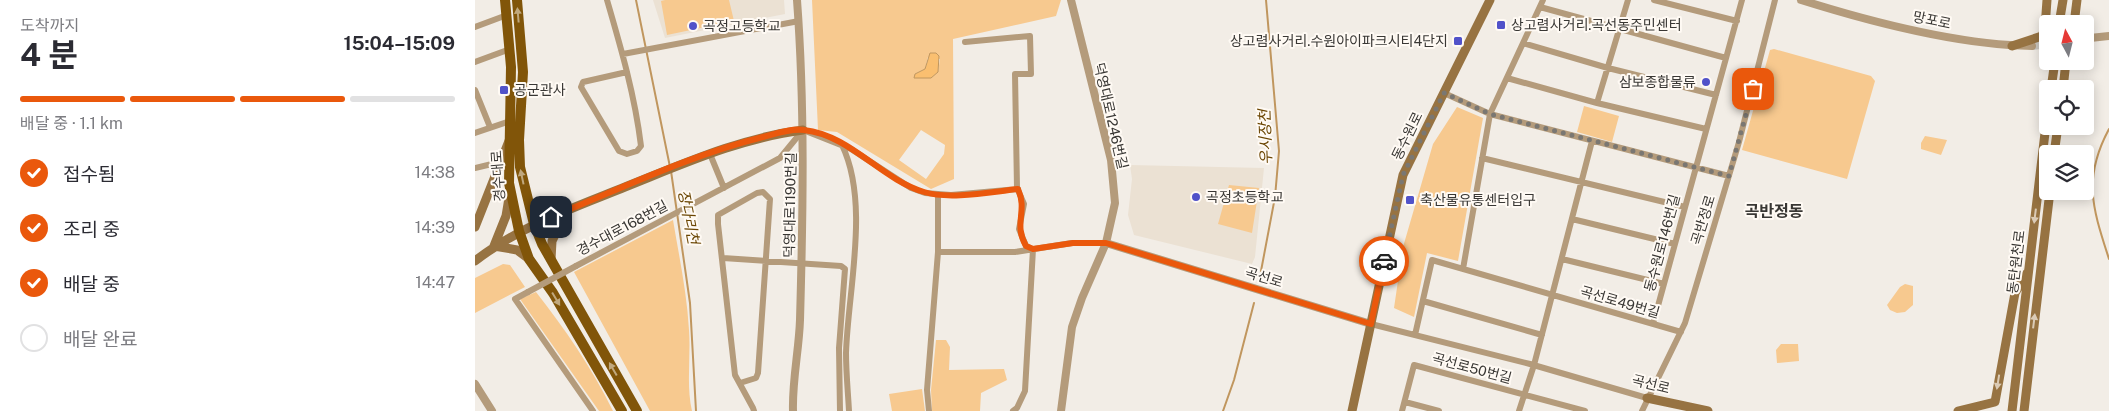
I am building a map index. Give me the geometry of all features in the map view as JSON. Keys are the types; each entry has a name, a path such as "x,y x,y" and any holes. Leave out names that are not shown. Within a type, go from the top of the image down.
{"main road":[{"name":"경수대로","path":"505,0 509,49 510,189 519,232 529,258 553,293 622,411"},
{"name":"경수대로","path":"517,0 523,72 519,140 520,168 534,224 551,260 637,411"},
{"name":"동수원로","path":"1353,411 1403,175 1490,0"},
{"path":"2012,46 2042,36 2045,28 2047,0"},
{"path":"2056,15 2057,0"},
{"path":"2060,15 2063,0"},
{"path":"2070,15 2072,0"},
{"path":"2075,15 2077,0"},
{"path":"475,261 494,246 534,224 692,160 759,138 803,130"},
{"name":"동탄원천로","path":"2012,411 2045,135"},
{"path":"475,227 509,141"},
{"path":"494,246 506,216 510,189"},
{"name":"동탄원천로","path":"2023,411 2049,200"},
{"path":"551,260 552,241 567,210"},
{"path":"494,246 517,250 529,258"},
{"path":"1958,411 1995,402 2015,292 2029,268"},
{"name":"곡선로","path":"1647,398 1708,411"}],"street":[{"path":"607,0 623,54 627,72 641,146 637,151 627,154 619,150 581,87 583,82 627,72"},
{"name":"덕영대로1190번길","path":"793,411 799,340 803,130 802,66 797,0"},
{"name":"덕영대로1246번길","path":"1061,411 1072,327 1082,298 1106,243 1115,203 1111,160 1071,0"},
{"path":"1463,269 1490,114 1543,0"},
{"path":"1597,104 1628,0"},
{"path":"1654,0 1737,21"},
{"name":"동수원로146번길","path":"1653,324 1742,0"},
{"name":"곡반정로","path":"1642,411 1681,332 1729,176 1775,0"},
{"name":"망포로","path":"1801,0 1851,16 1993,45 2032,46"},
{"path":"1540,7 1726,58"},
{"path":"475,27 507,15"},
{"path":"623,54 799,21"},
{"path":"965,42 1030,36 1031,74 1015,74 1018,189 1024,204 1020,236 1026,246 1033,249"},
{"path":"2094,38 2109,36"},
{"path":"1523,43 1608,68 1716,95"},
{"path":"475,62 509,49"},
{"path":"1507,78 1597,104 1706,129"},
{"path":"1444,93 1490,114 1729,176"},
{"path":"476,95 490,127"},
{"path":"475,133 510,121"},
{"path":"803,130 842,144 911,188 938,195 1018,189"},
{"name":"경수대로168번길","path":"593,411 515,299 780,158 803,130"},
{"path":"1534,365 1592,141"},
{"path":"842,144 849,158 854,199 855,240 846,354 849,411"},
{"path":"710,154 724,188"},
{"path":"1482,158 1685,208"},
{"path":"475,168 500,162"},
{"path":"740,383 756,378 758,373 770,199 763,192 757,193 719,215 735,375 755,411"},
{"path":"929,411 927,390 938,252 938,195"},
{"path":"1572,219 1675,244"},
{"path":"938,252 1015,252 1073,243 1106,243"},
{"name":"곡선로","path":"1106,243 1371,324 1534,365 1647,398"},
{"path":"1013,411 1017,408 1025,390 1033,249"},
{"path":"723,258 841,266 845,269 839,348 839,411"},
{"name":"곡선로49번길","path":"1562,259 1664,284"},
{"name":"곡선로49번길","path":"1423,301 1432,260 1681,332"},
{"path":"1415,335 1423,301 1542,335"},
{"name":"곡선로50번길","path":"1405,402 1414,365 1585,411"},
{"name":"곡선로50번길","path":"1519,411 1534,365"},
{"path":"475,384 492,411"},
{"path":"1402,411 1405,402 1439,411"}],"shaded area":[{"name":"곡정고등학교","path":"653,0 784,0 785,14 665,38"},
{"path":"729,0 734,21 667,35 661,1"},
{"path":"812,0 1061,0 1056,16 953,39 954,179 931,189 837,132 818,130","holes":["928,57 940,59 938,72 931,78 914,78 915,74 925,69","921,130 945,145 944,154 926,179 899,160"]},
{"path":"1774,49 1871,76 1875,81 1847,179 1742,150 1770,50"},
{"path":"930,53 936,53 939,56 938,72 931,78 914,78 915,74 925,69"},
{"path":"1584,106 1619,116 1612,142 1577,132"},
{"path":"1457,107 1483,118 1458,261 1427,253 1414,317 1394,308 1403,247 1433,144"},
{"path":"1925,136 1947,140 1941,155 1921,149 1921,143"},
{"name":"곡정초등학교","path":"1130,165 1264,168 1255,257 1252,264 1134,235 1128,215 1132,179"},
{"path":"1229,185 1259,188 1252,233 1218,224"},
{"path":"673,220 688,316 689,391 692,411 650,411 574,272"},
{"path":"503,264 510,265 525,287 475,313 475,278"},
{"path":"1905,284 1913,286 1913,305 1905,312 1897,313 1890,310 1887,305 1900,287"},
{"path":"536,292 577,349 613,411 599,411 520,299"},
{"path":"936,340 946,340 950,347 949,370 1004,369 1007,380 981,393 980,411 932,411 931,390"},
{"path":"1781,344 1798,344 1799,361 1777,363 1776,350"},
{"path":"922,389 925,411 892,411 889,394"}],"waterway":[{"name":"장다리천","path":"636,0 670,167"},
{"name":"우시장천","path":"1261,271 1275,197 1279,151 1266,0"},
{"path":"2109,129 2095,163 2093,179 2093,194 2098,225 2109,259"},
{"name":"장다리천","path":"671,171 690,303 696,411"},
{"name":"우시장천","path":"1223,411 1234,380 1254,303"}],"tunnel":[{"path":"2032,46 2039,45"}],"way so far":[{"path":"1384,261 1403,175 1444,93 1490,114 1729,176 1753,89"}],"place":[{"name":"상고렴사거리.곡선동주민센터","path":"1501,25"},
{"name":"곡정고등학교","path":"693,26"},
{"name":"상고렴사거리.수원아이파크시티4단지","path":"1458,41"},
{"name":"삼보종합물류","path":"1706,82"},
{"name":"공군관사","path":"504,90"},
{"name":"곡정초등학교","path":"1196,197"},
{"name":"축산물유통센터입구","path":"1410,200"}],"district":[{"name":"곡반정동","path":"1774,211"}],"route":[{"path":"551,217 692,160 740,143 777,133 803,130 840,143 911,188 925,193 951,195 1018,189 1024,204 1019,229 1020,236 1026,246 1033,249 1073,243 1106,243 1371,324 1384,261"}]}
